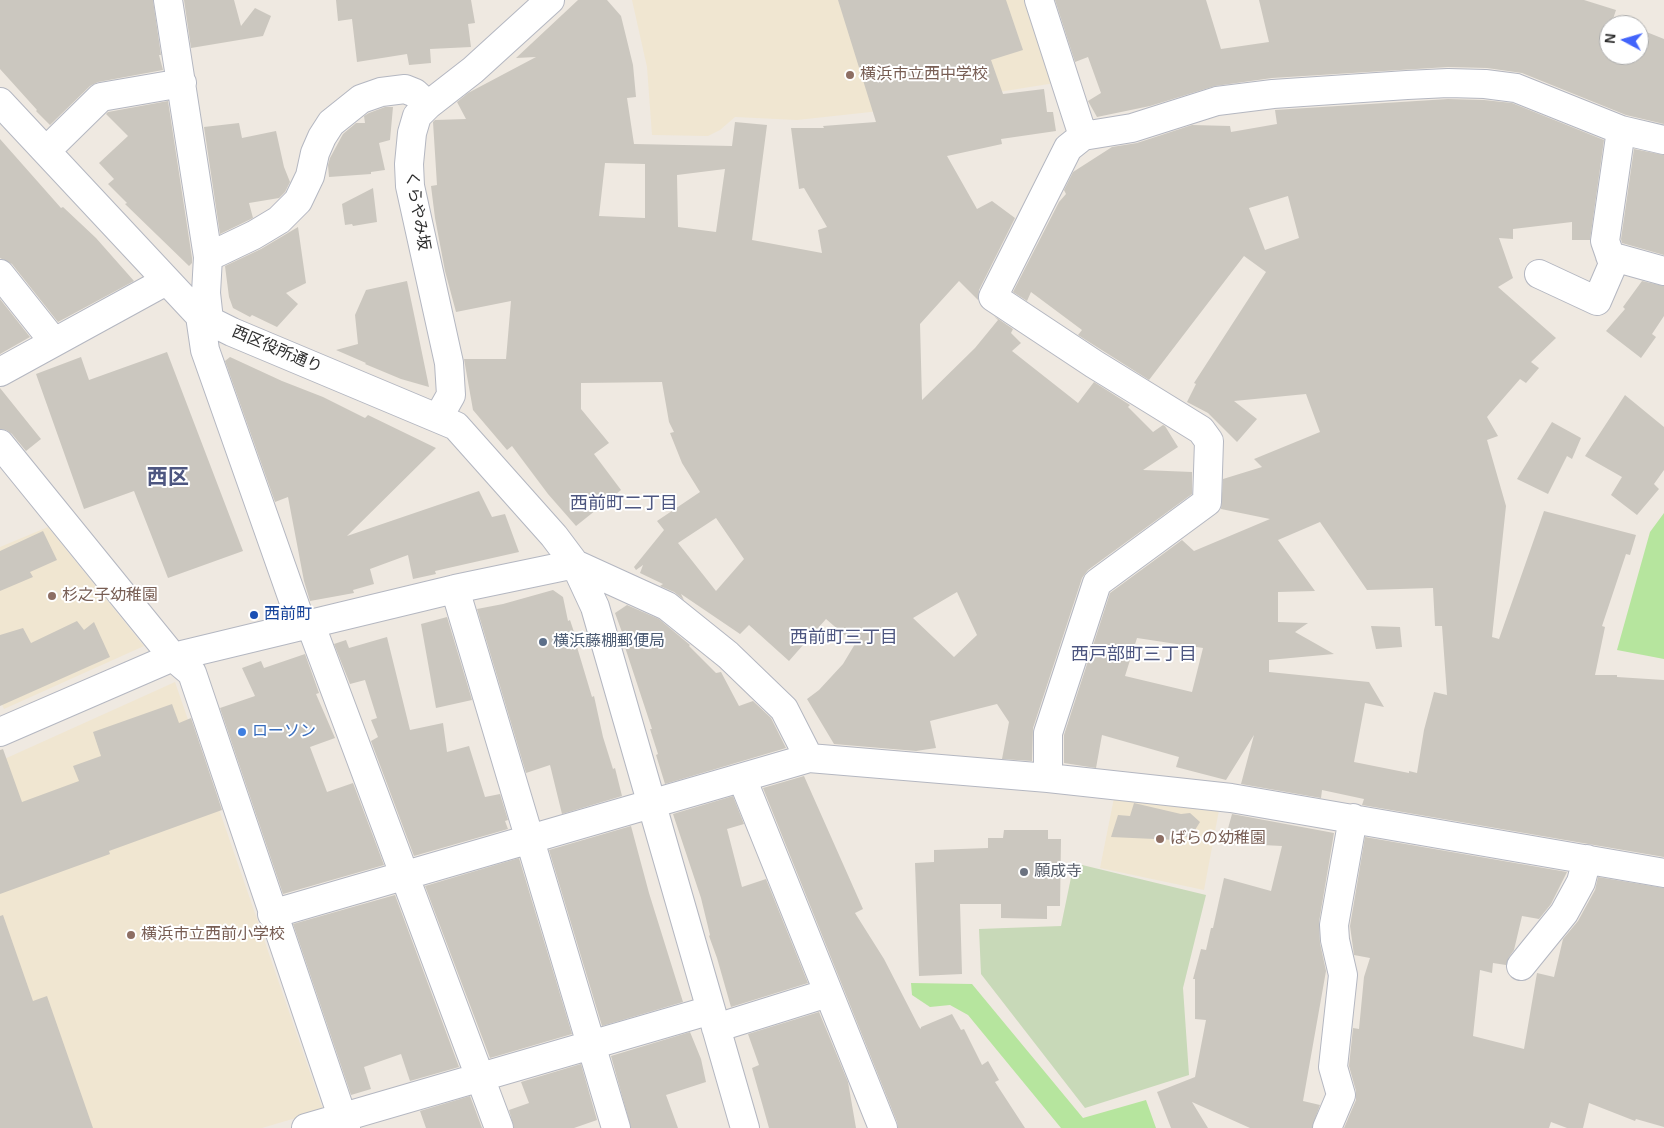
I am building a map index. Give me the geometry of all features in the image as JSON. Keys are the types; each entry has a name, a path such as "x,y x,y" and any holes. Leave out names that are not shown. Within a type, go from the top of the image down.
{"street":[{"path":"168,0 208,257 204,318 205,350 306,624 405,876 499,1128"},
{"name":"くらやみ坂","path":"438,418 451,396 449,363 415,213 408,164 412,133 417,116 428,105 473,70 550,0"},
{"path":"1039,0 1083,136"},
{"path":"46,151 101,97 182,83"},
{"path":"1048,778 1048,733 1097,583 1207,502 1209,442 1201,430 1094,364 993,297 1068,148 1083,136 1132,128 1217,101 1407,84 1448,83 1485,84 1516,88 1621,130 1664,140"},
{"path":"208,257 254,235 279,220 298,201 310,176 315,153 322,137 331,123 361,100 381,92 405,89 415,93 428,105"},
{"name":"西区役所通り","path":"0,102 166,281 204,318 232,332 456,426 554,536 575,564 595,607 745,1128"},
{"path":"1539,274 1597,301 1613,264 1605,241 1621,130"},
{"path":"1610,256 1664,271"},
{"path":"0,274 54,342"},
{"path":"0,372 166,281"},
{"path":"0,444 173,657 192,673 272,914 344,1122"},
{"path":"0,732 173,657 455,589 575,564 667,606 728,655 784,709 809,758"},
{"path":"455,589 616,1128"},
{"path":"272,914 809,758 1048,778 1230,798 1664,872"},
{"path":"742,778 883,1128"},
{"path":"1327,1128 1341,1095 1333,1068 1342,975 1334,925 1353,818"},
{"path":"1522,966 1567,907 1581,882 1587,859"},
{"path":"306,1128 344,1122 481,1077 590,1045 828,993"}],"shaded area":[{"name":"横浜市立西中学校","path":"632,0 1028,0 1055,83 880,111 797,120 735,117 720,130 708,136 652,135 647,67"},
{"name":"杉之子幼稚園","path":"48,527 144,646 4,709 0,701 0,547"},
{"name":"横浜市立西前小学校","path":"175,682 323,1110 262,1128 0,1128 0,761"},
{"name":"ばらの幼稚園","path":"1114,798 1219,810 1204,890 1100,868"}],"green space":[{"path":"1664,513 1664,659 1617,650 1650,532"},
{"path":"1074,863 1206,895 1183,988 1189,1075 1085,1108 981,974 979,929 1061,926"},
{"path":"911,983 972,984 1083,1118 1146,1100 1156,1128 1061,1128 968,1015 950,1005 930,1007 912,995"}],"building":[{"path":"0,0 153,0 161,55 159,55 163,70 98,82 90,86 50,125 0,69"},
{"path":"184,0 234,0 241,26 255,8 271,16 263,36 191,48"},
{"path":"336,0 471,0 475,23 468,24 471,47 430,49 431,63 409,65 407,54 357,62 352,19 338,21"},
{"path":"578,0 607,0 621,16 633,65 636,97 627,98 634,144 732,146 735,122 767,125 752,240 822,253 818,230 827,227 804,188 799,189 791,128 824,128 823,126 876,122 838,0 1006,0 1023,50 991,60 1003,94 1044,89 1047,112 1053,112 1056,131 1001,139 1002,144 947,156 977,209 992,201 1015,218 979,290 978,300 959,281 920,324 922,400 975,348 998,320 994,316 1013,329 1011,333 1021,343 1012,351 1078,403 1094,382 1130,405 1128,407 1153,432 1163,425 1165,426 1178,447 1143,470 1192,472 1192,494 1088,570 1082,578 1033,728 1032,761 1002,759 1009,722 997,704 930,721 936,748 916,751 834,744 807,699 819,690 843,664 855,644 826,619 789,661 749,625 740,634 681,594 684,600 674,592 660,586 663,584 640,573 643,565 636,570 634,567 664,530 657,521 700,492 682,463 670,433 674,432 669,422 662,382 581,383 581,409 609,443 594,454 621,490 576,526 548,494 512,446 507,450 473,410 464,359 506,359 511,301 456,312 445,271 431,186 437,185 433,122 435,120 466,119 457,102 468,93 536,57 516,58","holes":["605,163 645,164 645,218 599,216","725,169 716,232 678,227 677,175","716,518 744,559 716,591 678,543","957,592 977,635 954,657 913,618"]},
{"path":"1055,0 1206,0 1221,49 1269,42 1259,0 1584,0 1616,10 1614,15 1599,15 1599,65 1649,65 1649,33 1664,39 1664,124 1626,115 1522,73 1487,68 1448,67 1272,78 1215,86 1150,106 1097,117 1088,101 1101,93 1088,57 1075,62"},
{"path":"1448,99 1484,100 1512,103 1604,140 1590,240 1572,240 1572,222 1513,229 1513,239 1499,238 1513,278 1498,287 1556,338 1531,362 1539,368 1526,383 1520,379 1487,417 1498,436 1487,440 1506,506 1492,637 1499,639 1544,511 1636,535 1630,555 1626,554 1602,626 1605,627 1595,675 1617,675 1617,677 1664,680 1664,857 1362,805 1364,799 1322,790 1321,798 1241,784 1254,735 1226,780 1176,767 1179,757 1102,735 1096,768 1064,763 1064,735 1110,593 1182,540 1194,551 1270,519 1221,509 1223,479 1262,467 1254,459 1320,432 1306,394 1234,401 1257,419 1237,442 1208,413 1187,402 1196,384 1194,383 1266,272 1244,256 1149,380 1078,335 1082,330 1031,292 1027,301 1013,292 1059,202 1066,194 1064,190 1073,172 1112,147 1137,143 1192,125 1230,126 1231,132 1277,124 1275,110","holes":["1288,196 1299,238 1265,250 1249,208","1320,522 1367,590 1433,588 1435,626 1442,626 1447,695 1434,692 1424,730 1417,773 1354,762 1365,703 1384,707 1369,682 1269,672 1269,660 1334,654 1295,632 1308,623 1278,622 1278,592 1315,591 1278,540","1137,638 1203,648 1192,692 1125,676"]},
{"path":"168,101 192,258 192,263 189,266 125,204 127,203 108,184 114,179 99,163 128,136 106,114 108,112"},
{"path":"385,107 393,107 390,140 379,143 385,170 371,172 371,174 329,177 328,165 330,158 343,134 356,123 365,123 364,116"},
{"path":"239,123 242,138 276,131 284,167 290,182 285,192 279,198 249,203 253,218 220,234 204,127"},
{"path":"0,139 61,208 63,207 96,238 134,281 58,322 12,264 0,258"},
{"path":"1634,149 1664,155 1664,255 1622,243"},
{"path":"373,188 377,222 353,226 352,224 345,225 342,204"},
{"path":"298,227 306,283 286,293 298,304 277,327 252,315 250,317 233,308 229,297 225,266 261,249"},
{"path":"407,281 429,387 401,379 336,350 358,344 355,315 366,290"},
{"path":"1642,281 1664,286 1664,316 1652,334 1656,337 1641,358 1606,331 1625,309 1623,307"},
{"path":"0,299 30,337 0,354"},
{"path":"167,352 243,551 168,578 134,491 84,509 36,374 81,357 89,380"},
{"path":"230,357 282,381 323,397 365,418 368,415 436,448 347,536 479,491 492,517 505,514 519,552 435,571 436,574 413,579 408,555 370,569 374,584 353,590 354,593 310,601 304,581 288,497 275,502 225,361"},
{"path":"0,388 41,439 26,451 12,434 0,429"},
{"path":"1625,395 1664,427 1664,470 1654,484 1659,489 1637,515 1611,495 1622,477 1585,456"},
{"path":"1552,422 1581,438 1572,459 1567,456 1548,494 1517,479"},
{"path":"43,531 57,560 30,572 33,577 0,591 0,551"},
{"path":"553,590 563,597 568,621 570,620 579,647 577,647 592,697 594,696 603,737 613,769 615,768 622,796 562,814 550,765 526,773 477,609"},
{"path":"627,605 659,619 690,645 716,673 721,672 739,706 753,701 771,718 786,748 665,784 656,755 658,754 650,729 652,729 615,613"},
{"path":"447,617 472,700 436,708 421,624"},
{"path":"77,621 84,630 94,622 110,657 0,706 0,635 23,628 31,643"},
{"path":"1371,626 1400,627 1402,647 1376,649"},
{"path":"387,637 410,730 443,723 447,752 469,746 485,797 500,794 508,820 505,821 508,829 414,856 371,741 378,737 371,720 377,718 365,680 350,684 334,644 346,640 349,648"},
{"path":"305,654 319,693 316,694 335,738 310,747 327,792 353,783 384,865 283,894 220,708 255,696 242,668 261,661 264,668"},
{"path":"172,704 179,723 191,718 222,810 109,851 110,854 0,894 0,750 3,749 22,802 79,781 73,766 101,756 93,732"},
{"path":"804,776 863,909 855,913 884,959 919,1027 921,1029 921,1027 952,1014 961,1030 964,1029 982,1065 988,1061 999,1080 995,1082 1025,1128 898,1128 763,788"},
{"path":"733,796 744,824 727,829 742,887 766,879 808,983 731,1007 709,936 701,898 673,814"},
{"path":"1134,803 1181,814 1190,813 1200,822 1190,838 1177,835 1176,840 1111,837 1118,815 1130,816"},
{"path":"1232,814 1334,833 1319,922 1320,943 1326,971 1303,1101 1320,1105 1312,1128 1250,1128 1192,1102 1208,1128 1171,1128 1157,1092 1195,1077 1206,1020 1195,1019 1195,979 1193,979 1201,949 1206,950 1211,928 1213,928 1224,878 1271,891 1282,846 1224,843"},
{"path":"631,826 649,893 683,1002 602,1026 549,850"},
{"path":"1004,830 1048,830 1048,839 1061,839 1060,906 1047,906 1047,919 1001,918 1001,904 960,904 962,974 919,976 915,863 934,862 934,850 988,848 988,838 1003,838"},
{"path":"1365,837 1567,872 1551,904 1539,919 1522,916 1514,950 1506,965 1493,963 1492,973 1480,970 1473,1036 1524,1049 1537,973 1554,977 1563,939 1578,921 1595,890 1598,877 1664,888 1664,1127 1636,1119 1635,1121 1589,1103 1583,1128 1567,1128 1551,1122 1549,1128 1344,1128 1356,1100 1356,1091 1349,1066 1353,1028 1359,1029 1364,977 1370,958 1354,955 1350,926"},
{"path":"519,858 572,1034 490,1058 425,886"},
{"path":"395,895 459,1067 410,1081 401,1054 364,1067 371,1089 351,1095 293,924"},
{"path":"3,915 33,1001 47,996 93,1128 0,1128 0,916"},
{"path":"819,1012 848,1082 856,1128 769,1128 752,1068 759,1065 748,1034"},
{"path":"690,1032 701,1059 706,1082 666,1095 678,1128 631,1128 611,1056"},
{"path":"581,1064 597,1120 574,1128 514,1128 509,1110 529,1103 521,1082"},
{"path":"470,1096 482,1128 426,1128 420,1111"}],"place":[{"name":"横浜市立西中学校","path":"850,75"},
{"name":"杉之子幼稚園","path":"52,596"},
{"name":"西前町","path":"254,615"},
{"name":"横浜藤棚郵便局","path":"543,642"},
{"name":"ローソン","path":"242,732"},
{"name":"ばらの幼稚園","path":"1160,839"},
{"name":"願成寺","path":"1024,872"},
{"name":"横浜市立西前小学校","path":"131,935"}],"district":[{"name":"西区","path":"168,478"},
{"name":"西前町二丁目","path":"624,504"},
{"name":"西前町三丁目","path":"844,638"},
{"name":"西戸部町三丁目","path":"1134,655"}]}
